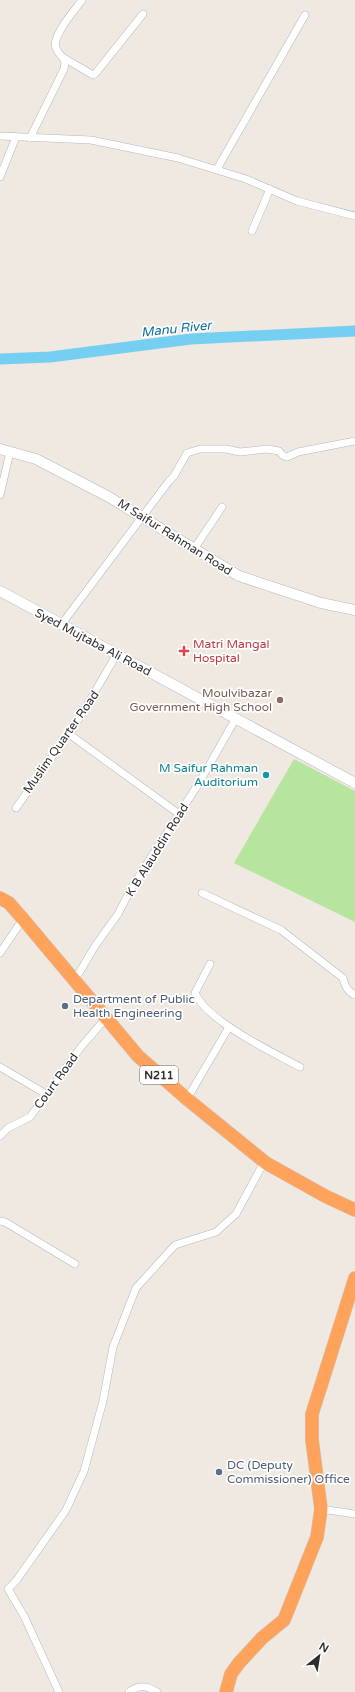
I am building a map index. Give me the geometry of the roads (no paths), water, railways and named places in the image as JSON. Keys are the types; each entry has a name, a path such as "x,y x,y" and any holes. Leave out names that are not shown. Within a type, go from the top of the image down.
{"highway":[{"name":"N211","path":"0,898 9,903 23,919 138,1056 187,1099 264,1162 325,1196 355,1210"},
{"path":"226,1692 231,1674 239,1663 262,1638 284,1620 317,1537 320,1510 312,1440 312,1414 355,1278"}],"street":[{"path":"82,0 58,34 55,42 56,49 64,58 93,75 143,14"},
{"path":"217,169 305,15"},
{"path":"30,138 64,69 66,63 64,58"},
{"path":"0,136 91,140 178,158 217,169 297,201 355,216"},
{"path":"0,178 16,137"},
{"path":"252,231 270,189"},
{"path":"62,625 174,476 186,454 200,449 226,449 240,452 267,449 279,451 282,455 287,456 298,452 355,441"},
{"name":"M Saifur Rahman Road","path":"0,449 36,459 109,497 143,516 239,576 321,603 355,610"},
{"path":"0,495 10,452"},
{"path":"194,549 222,507"},
{"name":"Syed Mujtaba Ali Road","path":"0,591 355,783"},
{"name":"Muslim Quarter Road","path":"16,808 92,698 117,654"},
{"name":"K B Alauddin Road","path":"73,978 79,973 95,946 118,914 132,887 199,783 236,718"},
{"path":"68,734 179,814"},
{"path":"202,893 281,930 343,978 345,987 355,995"},
{"path":"0,953 23,919"},
{"path":"210,964 195,993 198,1002 207,1011 229,1027 300,1067"},
{"name":"Court Road","path":"0,1136 8,1128 30,1117 81,1047 106,1018"},
{"path":"187,1099 229,1027"},
{"path":"0,1067 46,1094"},
{"path":"0,1587 8,1588 16,1581 66,1510 84,1470 103,1401 113,1347 136,1288 175,1245 216,1232 236,1214 264,1162"},
{"path":"0,1221 5,1222 75,1264"},
{"path":"320,1510 355,1514"},
{"path":"8,1588 24,1616 59,1692"},
{"path":"129,1692 141,1686 157,1692"}],"waterway":[{"name":"Manu River","path":"0,359 50,357 191,339 355,331"}],"place":[{"name":"Matri Mangal Hospital","path":"184,651"},
{"name":"Moulvibazar Government High School","path":"280,700"},
{"name":"M Saifur Rahman Auditorium","path":"266,775"},
{"name":"Department of Public Health Engineering","path":"65,1006"},
{"name":"DC (Deputy Commissioner) Office","path":"219,1472"}]}
